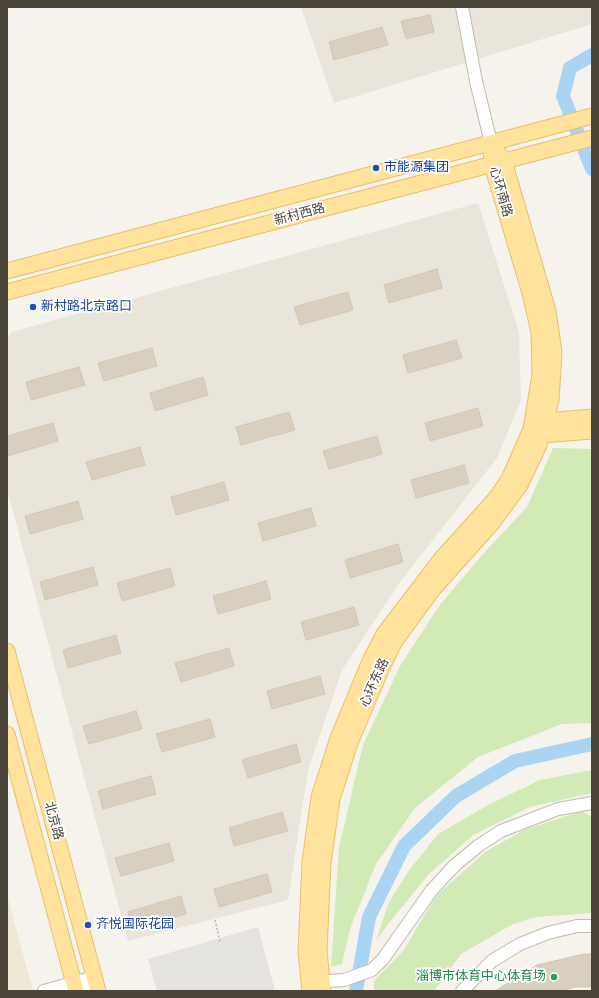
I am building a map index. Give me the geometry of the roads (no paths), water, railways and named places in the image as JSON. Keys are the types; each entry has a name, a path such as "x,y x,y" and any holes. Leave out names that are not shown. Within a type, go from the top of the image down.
{"main road":[{"name":"新村西路","path":"7,271 592,116"},
{"name":"新村西路","path":"7,292 592,138"},
{"name":"心环南路","path":"491,143 543,290 552,331 554,375 540,428"},
{"path":"540,428 592,417"},
{"path":"540,428 592,431"},
{"name":"心环东路","path":"316,987 306,952 307,914 314,827 319,796 328,766 353,700 384,634 442,558 497,497 540,428"},
{"name":"北京路","path":"7,651 96,985"},
{"name":"北京路","path":"7,734 77,988"}],"street":[{"path":"462,7 476,81 491,143"},
{"path":"316,987 344,980 372,970 383,959 431,891 454,866 478,846 501,831 528,820 558,809 592,802"},
{"path":"462,991 492,961 520,944 548,933 577,926 592,926"},
{"path":"44,991 96,985"}],"waterway":[{"path":"592,55 570,68 563,96 592,169"},
{"path":"356,991 369,917 404,846 456,796 515,761 592,744"}],"place":[{"name":"市能源集团","path":"376,168"},
{"name":"新村路北京路口","path":"33,307"},
{"name":"齐悦国际花园","path":"88,925"},
{"name":"淄博市体育中心体育场","path":"554,977"}]}
